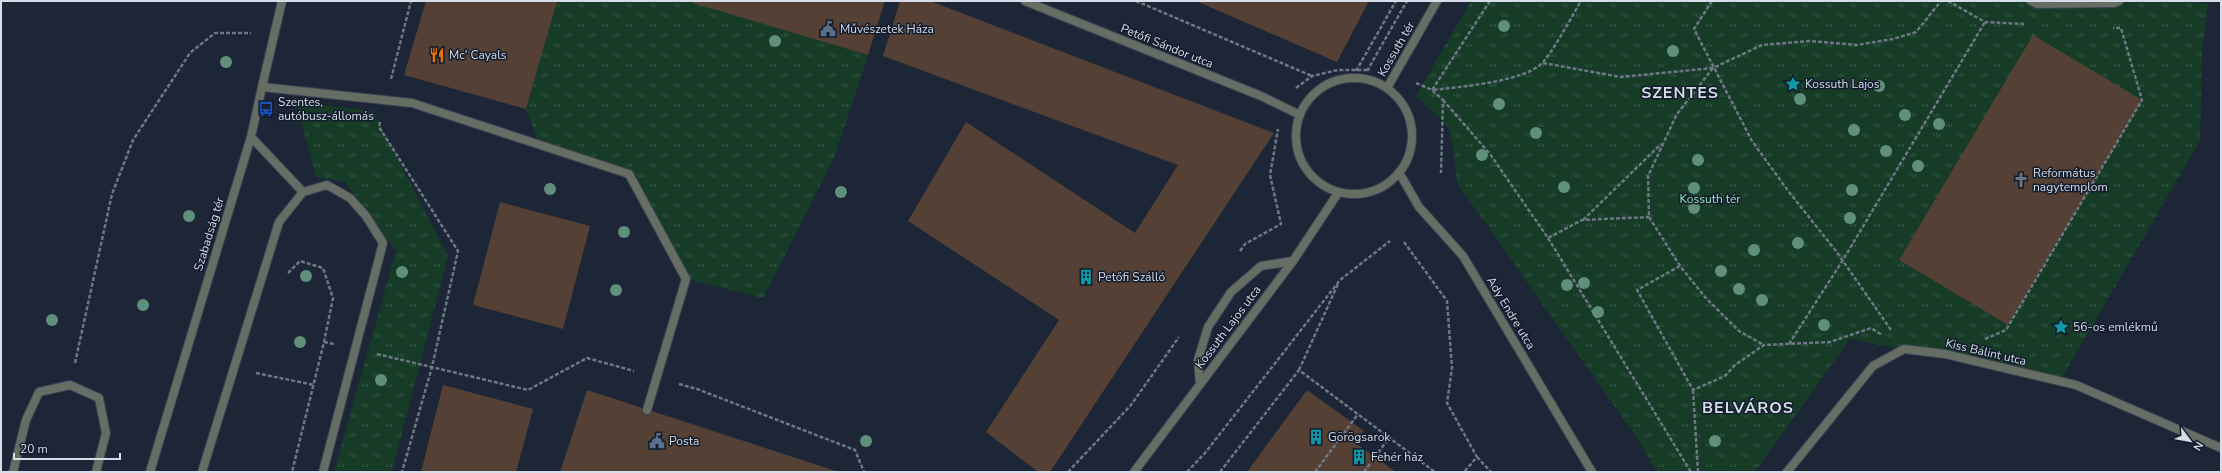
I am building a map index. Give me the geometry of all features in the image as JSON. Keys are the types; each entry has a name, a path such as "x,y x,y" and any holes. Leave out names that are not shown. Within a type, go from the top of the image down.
{"street":[{"name":"Szabadság tér","path":"150,472 251,137 282,1"},
{"name":"Petőfi Sándor utca","path":"1025,1 1261,96 1300,115"},
{"name":"Kossuth tér","path":"1387,88 1437,1"},
{"path":"2031,1 2045,4 2114,3 2119,1"},
{"path":"1360,78 1371,80 1387,88 1399,98 1408,112 1412,128 1412,144 1410,154 1400,174 1387,185 1371,192 1355,195 1338,193 1320,184 1307,170 1298,153 1296,134 1300,115 1309,100 1321,88 1337,80 1360,78"},
{"path":"262,87 412,104 629,174 686,279 647,410"},
{"path":"251,137 303,192"},
{"name":"Ady Endre utca","path":"1400,174 1419,207 1464,256 1592,472"},
{"path":"202,472 279,222 303,192 327,185 350,198 366,216 383,243 323,472"},
{"name":"Kossuth Lajos utca","path":"1134,472 1293,261 1338,193"},
{"path":"1200,384 1198,360 1208,327 1231,292 1261,266 1293,261"},
{"path":"1787,472 1873,366 1904,349"},
{"name":"Kiss Bálint utca","path":"1904,349 1945,354 2076,385 2221,448"},
{"path":"14,472 26,420 39,392 70,385 99,398 106,433 96,472"}],"path":[{"path":"402,472 432,367 458,250 379,127 411,1"},
{"path":"1136,1 1312,76"},
{"path":"1355,71 1396,1"},
{"path":"1367,71 1407,1"},
{"path":"1432,90 1490,1"},
{"path":"1432,90 1482,85 1520,75 1543,63 1581,1"},
{"path":"1712,1 1694,29 1752,141 1789,192 1843,260 1904,349"},
{"path":"1543,63 1621,77 1713,68 1762,45 1810,40 1857,45 1893,40 1916,32 1941,1"},
{"path":"1948,1 1984,22 2030,24"},
{"path":"1789,344 1843,260 1984,22"},
{"path":"1979,342 2006,330 2142,100 2122,28 2106,28"},
{"path":"70,385 112,194 133,140 190,53 215,33 274,34"},
{"path":"1713,68 1677,114 1648,176 1649,217 1680,266 1705,297 1739,331 1764,345 1830,342 1871,328 1904,349"},
{"path":"1236,257 1245,244 1281,224 1270,175 1279,122 1293,91 1312,76 1338,70 1384,70 1432,90 1443,100 1490,154 1548,238 1691,472"},
{"path":"1440,173 1443,100"},
{"path":"1548,238 1582,220 1664,142"},
{"path":"1582,220 1649,217"},
{"path":"1186,472 1205,453 1340,280 1390,241"},
{"path":"1404,242 1447,301 1452,368 1446,403 1477,457 1491,472"},
{"path":"287,275 300,261 323,268 333,298 314,385 292,472"},
{"path":"1680,266 1637,290 1693,390 1698,472"},
{"path":"1220,472 1299,370 1340,280"},
{"path":"1068,472 1131,405 1181,334"},
{"path":"324,342 528,390 587,358 697,389 855,450 864,472"},
{"path":"1693,390 1725,376 1735,365 1764,345"},
{"path":"254,380 258,365"},
{"path":"1299,370 1435,472"},
{"path":"256,373 314,385"},
{"path":"1315,472 1358,414"},
{"path":"1364,472 1389,438"},
{"path":"1464,472 1477,457"}],"green space":[{"path":"557,1 693,1 868,55 834,158 763,298 686,279 629,174 539,145 526,109"},
{"name":"Kossuth tér","path":"1471,1 2186,1 2208,4 2202,54 2200,141 2060,381 1850,339 1755,472 1657,472 1637,438 1457,183 1454,153 1448,126 1416,96"},
{"path":"296,102 373,111 448,256 392,472 334,472 396,251 345,182 316,177"}],"building":[{"path":"426,1 557,1 526,109 404,75"},
{"name":"Művészetek Háza","path":"693,1 885,1 868,55 693,3"},
{"name":"Petőfi Szálló","path":"900,1 930,1 1274,133 1050,472 1038,472 986,432 1059,320 908,221 966,122 1135,233 1178,165 883,56"},
{"path":"1196,1 1369,1 1337,62"},
{"name":"Református nagytemplom","path":"2033,35 2142,100 2008,325 1899,260"},
{"path":"500,202 590,226 563,329 473,305"},
{"path":"443,385 533,409 516,472 421,472"},
{"name":"Posta","path":"587,390 839,472 560,472"},
{"name":"Görögsarok","path":"1307,390 1364,431 1354,442 1396,472 1247,472"}],"place":[{"name":"Művészetek Háza","path":"828,29"},
{"name":"Mc' Cayals","path":"437,55"},
{"name":"Kossuth Lajos","path":"1793,84"},
{"name":"Szentes, autóbusz-állomás","path":"266,109"},
{"name":"Református nagytemplom","path":"2021,180"},
{"name":"Petőfi Szálló","path":"1086,277"},
{"name":"56-os emlékmű","path":"2061,327"},
{"name":"Görögsarok","path":"1316,437"},
{"name":"Posta","path":"657,441"},
{"name":"Fehér ház","path":"1359,457"}],"district":[{"name":"SZENTES","path":"1680,92"},
{"name":"BELVÁROS","path":"1748,407"}]}
